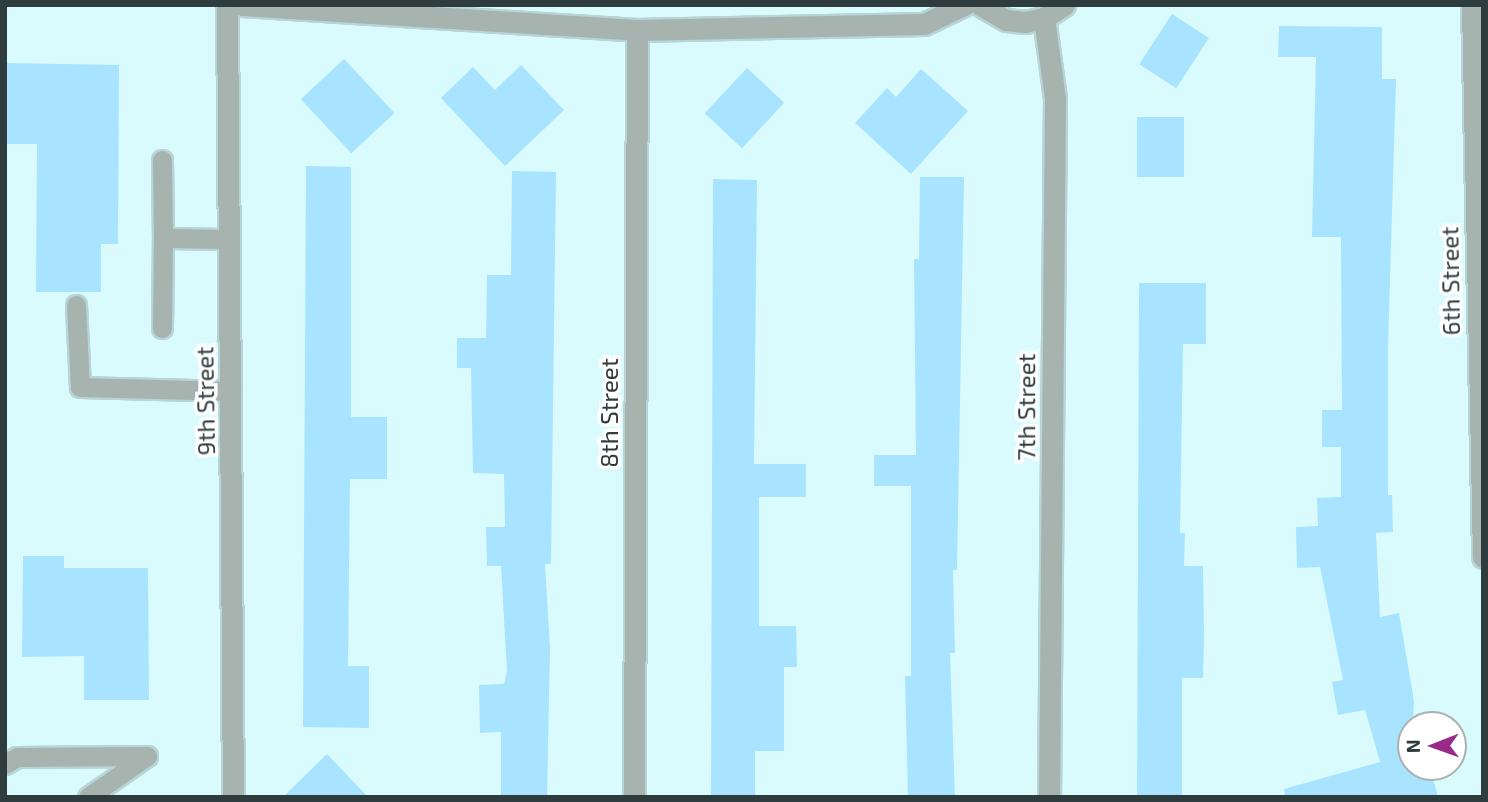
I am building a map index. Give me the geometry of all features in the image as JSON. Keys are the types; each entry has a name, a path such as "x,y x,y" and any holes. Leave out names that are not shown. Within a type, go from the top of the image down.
{"street":[{"name":"9th Street","path":"227,5 233,797"},
{"path":"242,5 637,30 924,24 964,5"},
{"path":"980,5 1006,20 1044,18 1064,5"},
{"name":"6th Street","path":"1472,5 1483,557"},
{"name":"7th Street","path":"1044,18 1055,98 1049,797"},
{"name":"8th Street","path":"634,797 637,30"}],"lane":[{"path":"162,160 162,328"},
{"path":"163,238 230,239"},
{"path":"76,305 80,387 231,391"},
{"path":"5,764 17,757 147,756 88,797"}],"building":[{"path":"1172,14 1209,38 1176,88 1139,64"},
{"path":"1279,26 1382,27 1382,79 1396,79 1388,347 1388,495 1392,495 1393,532 1376,533 1380,617 1399,613 1414,701 1414,711 1397,711 1397,781 1434,781 1438,797 1285,797 1284,789 1380,762 1365,710 1338,715 1332,682 1343,680 1320,567 1297,568 1296,527 1318,526 1317,498 1341,497 1341,447 1322,447 1322,410 1342,410 1341,237 1312,237 1316,57 1278,57"},
{"path":"344,59 394,113 351,153 301,99"},
{"path":"5,63 119,65 118,244 101,244 101,292 36,292 37,144 5,144"},
{"path":"521,65 564,110 505,166 441,98 473,67 495,90"},
{"path":"747,68 784,103 742,148 705,113"},
{"path":"921,69 968,111 911,174 855,123 887,88 896,97"},
{"path":"1137,117 1184,117 1184,177 1137,177"},
{"path":"306,166 351,167 351,417 387,417 387,479 350,479 348,666 369,666 369,728 303,727"},
{"path":"512,171 556,172 551,564 545,564 550,648 547,797 501,797 501,732 480,733 479,685 504,684 507,671 501,566 487,566 486,527 505,527 504,474 473,473 471,368 457,368 457,338 486,338 487,275 511,275"},
{"path":"920,177 964,177 957,570 953,570 955,653 950,653 955,797 908,797 905,676 911,676 911,486 874,486 874,455 916,455 914,259 919,259"},
{"path":"713,179 757,180 754,464 806,464 806,497 759,497 759,626 796,626 797,667 784,667 784,751 755,751 755,797 711,797"},
{"path":"1139,283 1206,283 1206,344 1183,344 1180,533 1185,533 1184,566 1203,566 1204,636 1203,678 1182,678 1182,797 1137,797"},
{"path":"23,556 64,556 64,568 148,568 149,700 84,700 84,656 22,657"},
{"path":"327,754 368,797 283,797"}]}
